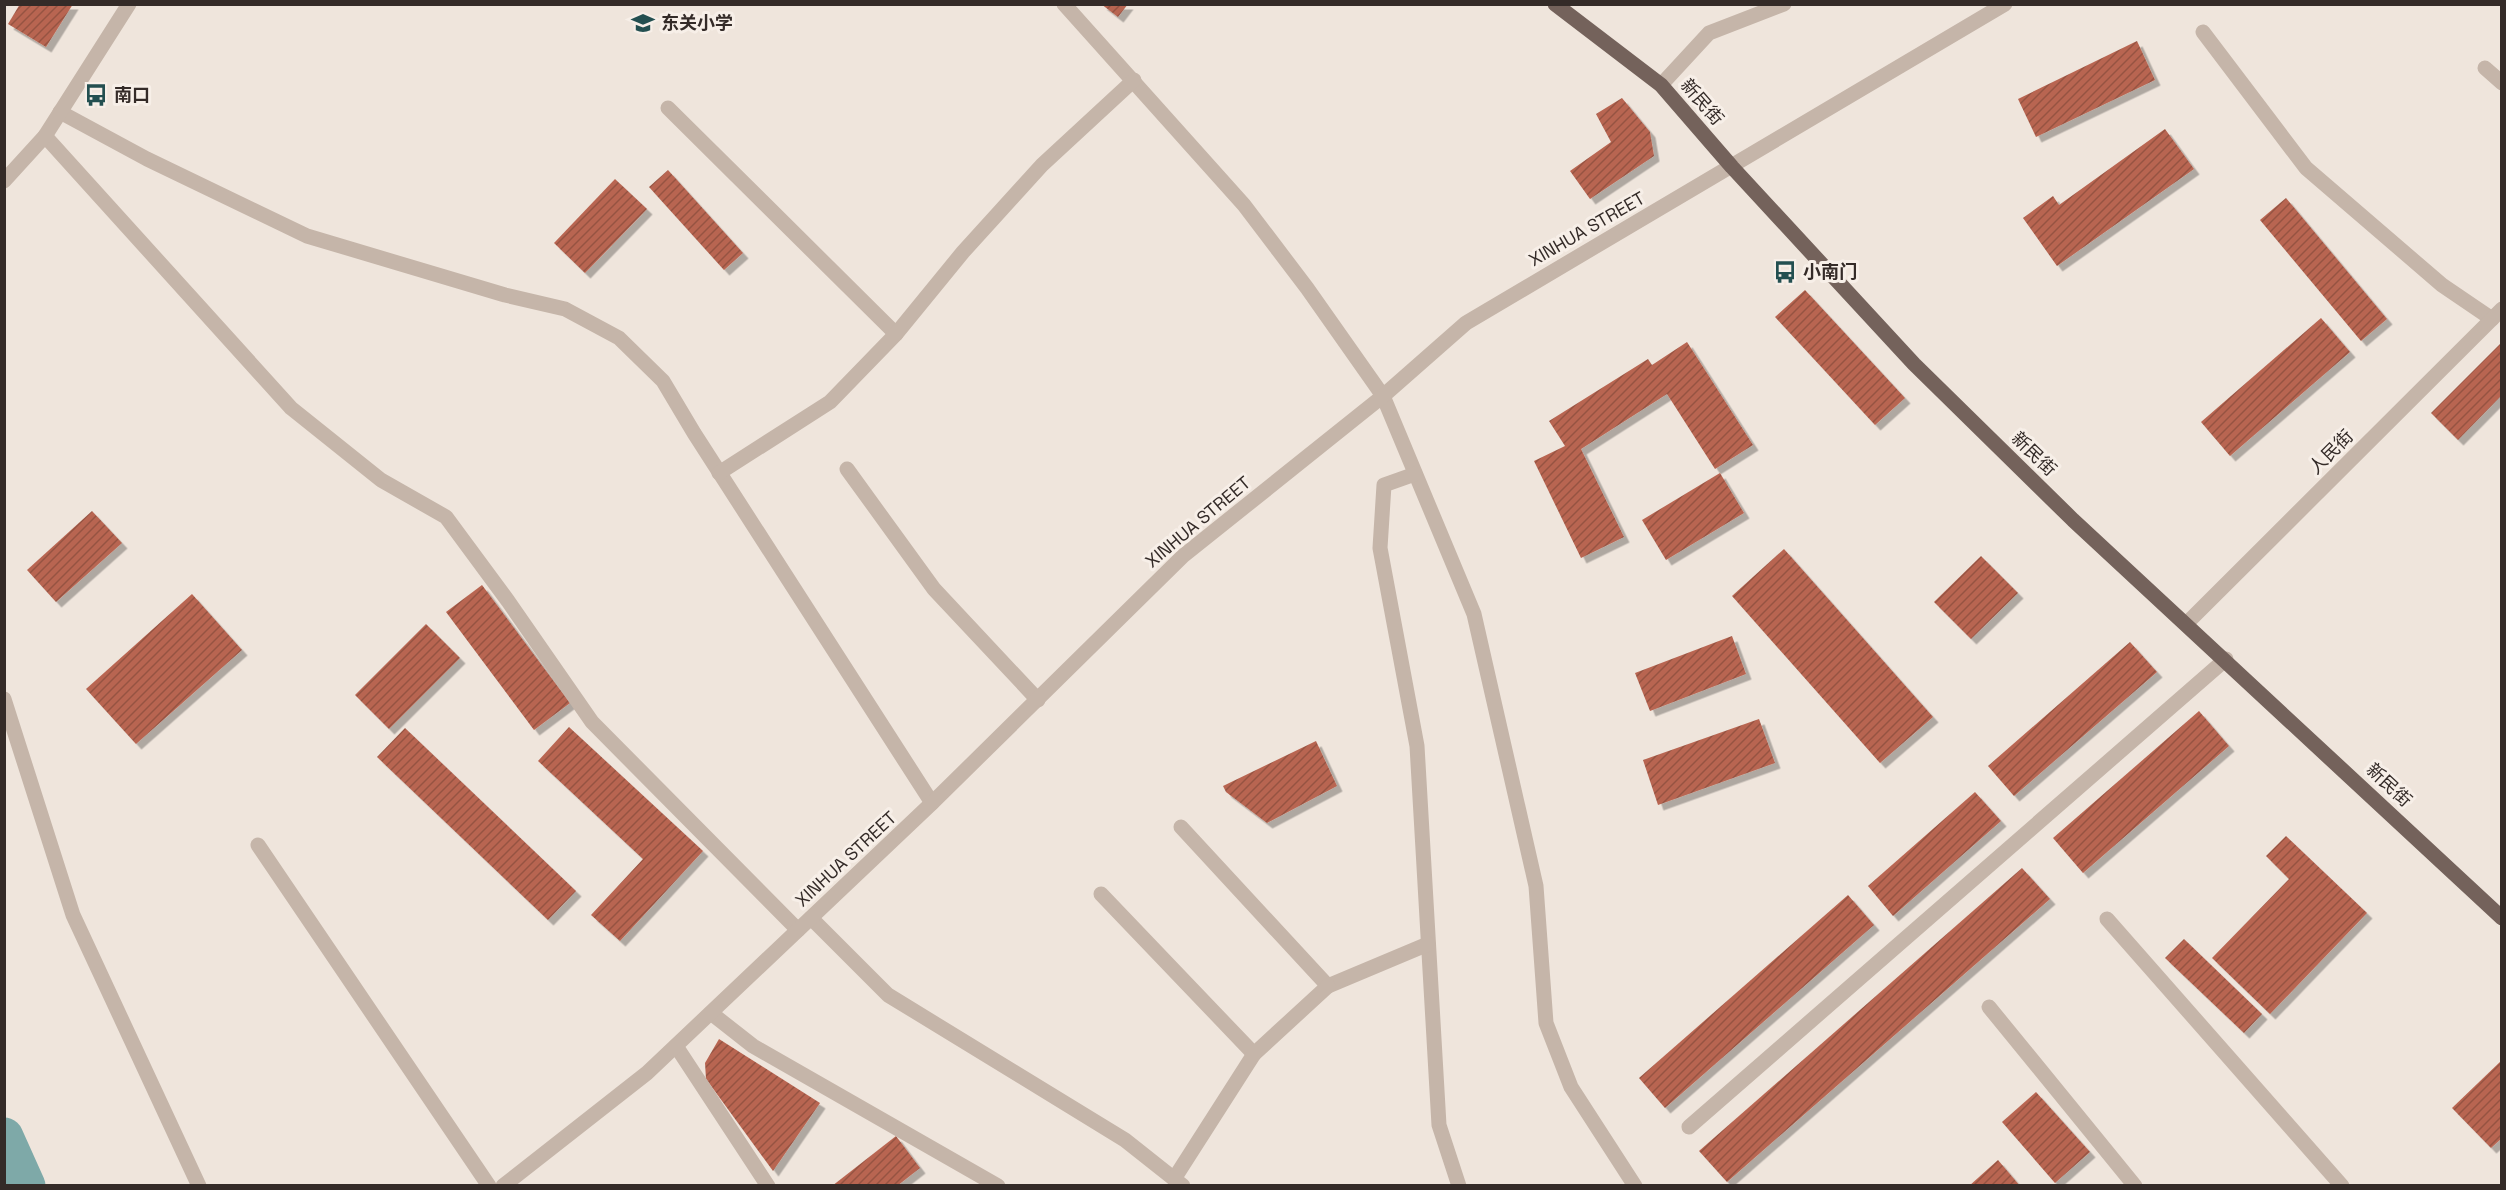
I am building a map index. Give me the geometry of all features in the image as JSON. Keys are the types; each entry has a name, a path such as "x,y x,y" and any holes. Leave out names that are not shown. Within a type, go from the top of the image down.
{"main road":[{"name":"新民街","path":"1555,4 1661,85 1732,167 1914,364 2073,520 2226,658 2502,918"}],"street":[{"path":"4,181 45,136 129,4"},
{"path":"1064,4 1244,205 1383,396 1476,626 1536,886 1546,1023 1571,1087 1635,1185"},
{"path":"1661,85 1709,33 1784,4"},
{"name":"XINHUA STREET","path":"503,1185 647,1073 932,803 1183,556 1383,396 1466,323 2005,4"},
{"path":"2203,32 2306,168 2442,285 2497,314"},
{"path":"2485,68 2502,83"},
{"path":"719,473 830,402 896,334 963,252 1042,165 1134,80"},
{"path":"668,108 896,334"},
{"path":"60,112 147,159 307,236 505,295 565,309 619,338 663,381 719,473 932,803"},
{"path":"45,136 291,408 381,480 446,517 508,600 592,722 798,930"},
{"name":"人民街","path":"2187,623 2497,314"},
{"path":"847,469 934,589 1038,700"},
{"path":"1415,474 1384,485 1380,548 1417,746 1439,1125 1459,1185"},
{"path":"1689,1127 2226,658"},
{"path":"4,699 73,915 199,1185"},
{"path":"1180,827 1328,986"},
{"path":"258,846 489,1185"},
{"path":"1101,894 1254,1054"},
{"path":"811,918 888,995 1125,1140 1179,1182 1254,1054 1328,986 1428,944"},
{"path":"2107,919 2342,1185"},
{"path":"1989,1007 2135,1185"},
{"path":"711,1013 753,1046 998,1185"},
{"path":"676,1046 768,1185"}],"building":[{"path":"20,4 73,4 46,47 8,24"},
{"path":"1101,4 1128,4 1118,17"},
{"path":"2137,41 2155,80 2036,137 2018,99"},
{"path":"1622,98 1650,132 1654,156 1590,199 1570,171 1611,142 1596,114"},
{"path":"2165,129 2194,169 2057,266 2023,218 2053,196 2059,205"},
{"path":"668,170 743,253 724,270 649,187"},
{"path":"615,179 647,209 585,273 554,243"},
{"path":"2286,198 2387,319 2361,341 2260,220"},
{"path":"1805,290 1905,398 1875,425 1775,317"},
{"path":"2321,318 2350,352 2230,456 2201,422"},
{"path":"1687,342 1753,445 1715,469 1667,394 1581,449 1624,537 1581,558 1534,461 1565,446 1549,421 1648,359 1652,365"},
{"path":"2502,342 2502,395 2458,440 2431,413"},
{"path":"1720,473 1744,513 1666,560 1642,520"},
{"path":"92,511 122,543 56,602 27,570"},
{"path":"1784,549 1933,717 1880,763 1732,596"},
{"path":"1981,556 2018,593 1971,639 1934,602"},
{"path":"482,585 570,703 534,730 446,612"},
{"path":"192,594 242,650 136,744 86,689"},
{"path":"426,624 460,658 389,729 355,695"},
{"path":"1732,636 1746,674 1650,711 1635,673"},
{"path":"2130,642 2157,672 2014,796 1988,766"},
{"path":"2199,711 2229,746 2083,873 2053,838"},
{"path":"1759,719 1775,763 1658,805 1643,760"},
{"path":"569,727 703,851 620,941 591,915 643,859 538,761"},
{"path":"405,728 576,891 548,920 377,757"},
{"path":"1316,741 1337,786 1267,823 1226,792 1223,786"},
{"path":"1975,792 2001,821 1893,916 1868,886"},
{"path":"2286,836 2367,913 2270,1014 2212,958 2289,879 2266,856"},
{"path":"2022,868 2050,899 1727,1182 1699,1151"},
{"path":"1848,895 1874,925 1665,1108 1639,1078"},
{"path":"2184,939 2262,1014 2244,1033 2165,958"},
{"path":"719,1039 820,1103 773,1171 706,1079 705,1063"},
{"path":"2502,1060 2502,1138 2491,1148 2452,1108"},
{"path":"2036,1092 2090,1152 2055,1183 2002,1122"},
{"path":"896,1136 920,1168 897,1186 832,1186"},
{"path":"1998,1160 2020,1186 1969,1186"}],"waterway":[{"path":"4,1137 26,1186"}],"place":[{"name":"东关小学","path":"643,23"},
{"name":"南口","path":"96,95"},
{"name":"小南门","path":"1785,272"}]}
